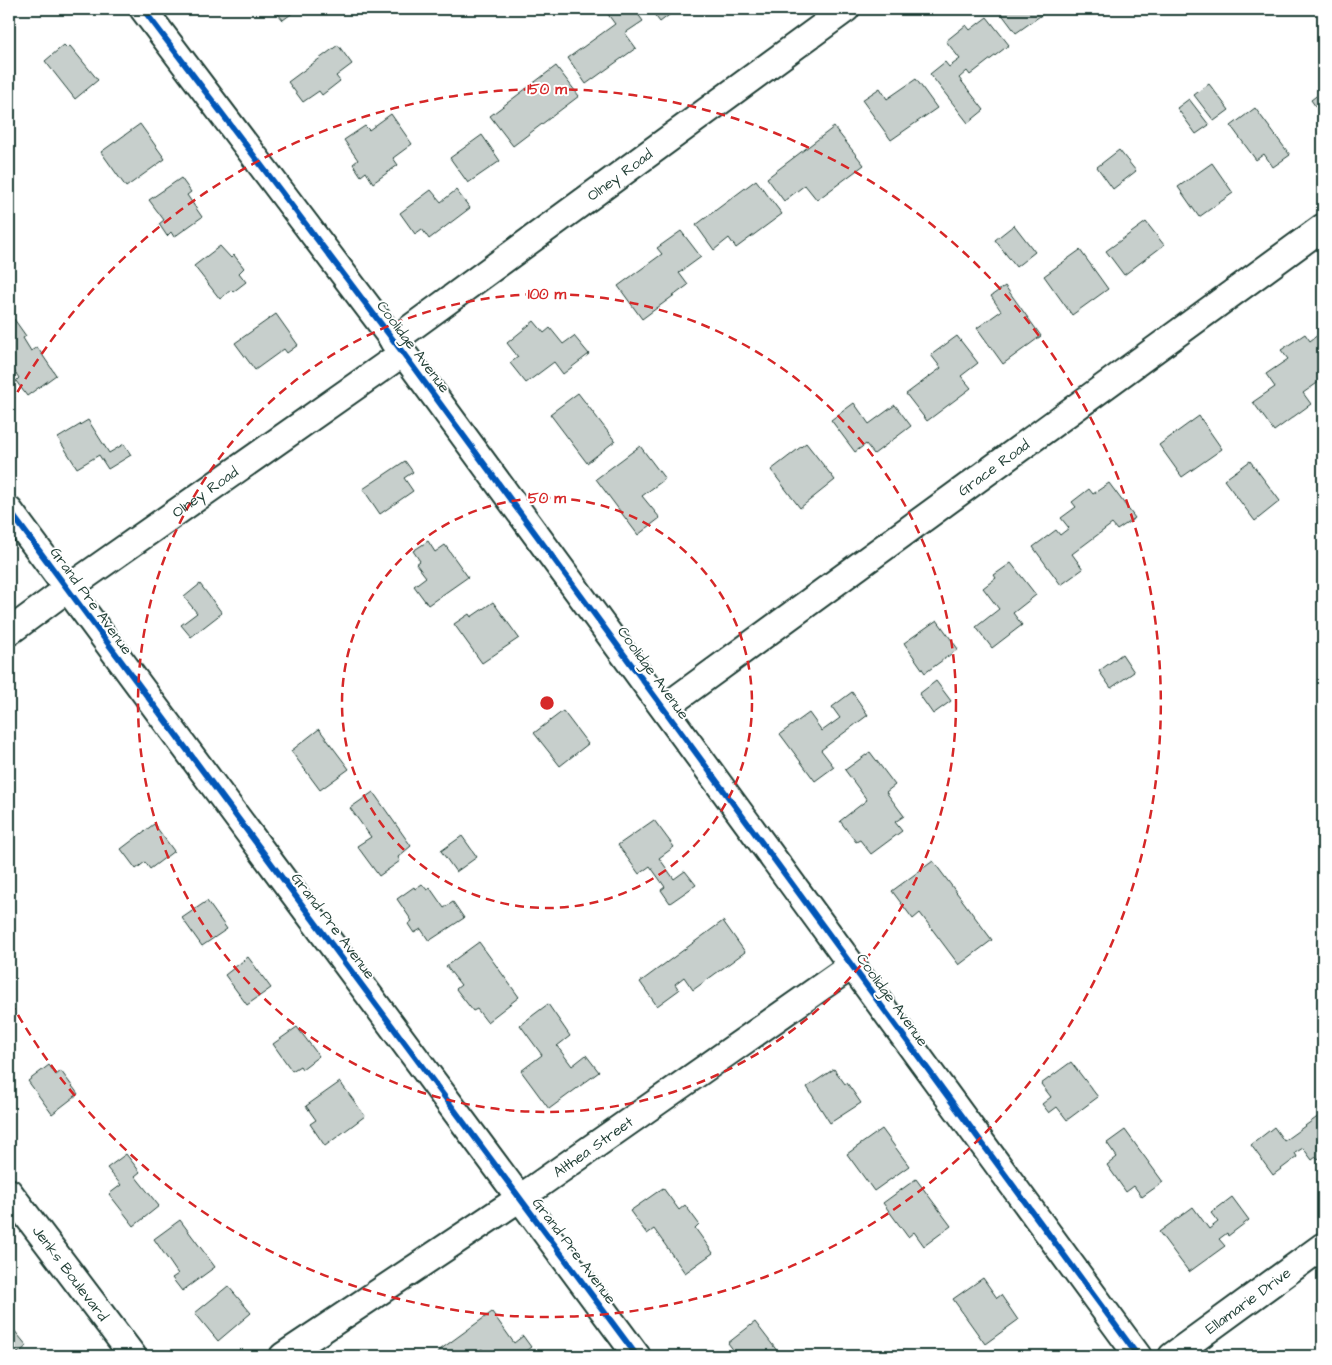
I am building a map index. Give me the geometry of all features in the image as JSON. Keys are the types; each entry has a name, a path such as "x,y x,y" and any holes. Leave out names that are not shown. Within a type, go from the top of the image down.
{"street":[{"name":"Coolidge Avenue","path":"142,9 398,347 1138,1356"},
{"name":"Olney Road","path":"9,632 398,347 846,9"},
{"name":"Grace Road","path":"664,708 1323,227"},
{"name":"Grand Pre Avenue","path":"9,510 637,1356"},
{"name":"Althea Street","path":"283,1356 520,1198 851,966"},
{"name":"Jenks Boulevard","path":"9,1192 133,1356"},
{"name":"Ellamarie Drive","path":"1172,1356 1323,1246"}],"building":[{"path":"274,9 298,9 283,20"},
{"path":"604,9 634,9 643,21 625,33 636,48 586,84 568,58 615,24"},
{"path":"650,9 677,9 660,22"},
{"path":"998,9 1050,9 1016,33"},
{"path":"987,17 1009,45 970,75 967,71 959,78 984,110 968,123 930,74 945,62 949,67 960,59 946,41 966,25 970,30"},
{"path":"64,45 67,48 70,46 98,80 75,99 45,61"},
{"path":"338,45 352,64 336,76 340,81 322,95 319,91 303,102 288,82"},
{"path":"556,66 579,96 513,146 490,116"},
{"path":"916,79 937,108 891,140 862,100 880,88 887,99"},
{"path":"1209,84 1229,110 1214,121 1194,95"},
{"path":"1323,91 1323,117 1311,100"},
{"path":"1189,99 1209,125 1196,134 1177,108"},
{"path":"1255,108 1290,155 1273,167 1264,154 1256,160 1231,126"},
{"path":"391,114 412,144 393,158 398,165 373,183 366,172 361,176 353,164 358,160 344,140 365,126 369,130"},
{"path":"140,124 165,159 126,187 101,152"},
{"path":"834,127 864,165 817,200 805,185 784,201 767,178"},
{"path":"482,135 500,161 468,183 450,158"},
{"path":"1119,150 1136,171 1113,189 1097,167"},
{"path":"1212,163 1233,193 1199,217 1178,187"},
{"path":"181,178 191,192 187,195 202,217 174,237 171,232 167,236 159,224 164,220 149,200"},
{"path":"756,180 782,214 736,248 729,238 714,250 696,225"},
{"path":"431,190 441,202 456,190 470,208 429,239 422,229 415,234 400,213"},
{"path":"1146,222 1164,245 1124,275 1106,251"},
{"path":"1014,225 1035,252 1016,267 995,240"},
{"path":"681,231 701,257 679,273 688,285 642,319 618,286 662,254 657,248"},
{"path":"220,246 231,258 234,255 244,268 239,273 246,282 233,292 231,290 220,299 194,266"},
{"path":"1080,250 1108,289 1072,315 1044,276"},
{"path":"1005,286 1041,336 1003,364 977,328 1001,311 991,296"},
{"path":"276,314 298,345 287,353 284,349 255,370 235,343"},
{"path":"14,319 26,336 23,338 31,351 37,347 56,375 27,396 16,381 19,378 9,363 9,323"},
{"path":"534,321 544,333 550,328 563,344 574,336 589,354 563,374 554,362 526,383 510,363 518,357 507,343"},
{"path":"1305,334 1310,341 1319,334 1323,340 1323,379 1303,393 1311,404 1274,431 1253,402 1275,387 1266,374 1288,359 1281,350"},
{"path":"957,336 978,363 961,376 971,388 927,421 906,394 941,368 931,355"},
{"path":"578,393 615,441 587,463 550,414"},
{"path":"854,403 869,424 895,405 911,426 874,454 866,444 855,452 831,420"},
{"path":"1199,416 1222,449 1182,477 1159,445"},
{"path":"88,420 109,453 124,444 131,455 108,469 99,455 77,468 58,438"},
{"path":"806,443 835,480 800,508 771,470"},
{"path":"640,446 665,479 642,496 660,518 638,535 596,479"},
{"path":"405,461 413,472 404,478 413,491 380,514 363,489"},
{"path":"1250,461 1280,501 1255,521 1224,480"},
{"path":"1109,483 1135,518 1117,530 1112,524 1072,554 1083,569 1061,585 1033,547 1056,530 1060,535 1069,528 1061,518 1076,507 1072,502 1089,489 1093,494"},
{"path":"428,541 435,552 445,545 468,577 428,605 414,586 426,577 416,564 420,561 413,551"},
{"path":"1011,563 1036,595 1013,613 1022,625 992,648 976,627 999,609 983,588 996,578 994,575"},
{"path":"200,584 222,613 191,637 181,625 197,613 184,597"},
{"path":"493,602 519,638 482,663 454,624 469,614 471,617"},
{"path":"937,620 958,649 925,673 904,643"},
{"path":"1122,654 1134,672 1111,688 1099,671"},
{"path":"936,681 951,701 933,714 919,694"},
{"path":"852,692 868,715 821,750 834,767 815,781 780,734 809,713 822,731 840,718 832,707"},
{"path":"563,711 588,744 560,766 534,733"},
{"path":"319,729 349,769 320,790 291,751"},
{"path":"870,752 895,785 886,792 904,816 895,822 902,831 871,854 860,840 856,842 840,821 867,800 845,770"},
{"path":"373,792 411,846 398,857 400,861 379,876 357,846 371,837 350,808"},
{"path":"654,820 674,847 659,858 674,879 685,871 696,885 670,903 661,890 665,887 650,866 639,874 618,845"},
{"path":"154,824 174,851 150,869 145,862 136,869 121,849"},
{"path":"462,836 477,857 456,872 441,851"},
{"path":"933,861 992,940 959,965 920,913 913,919 892,891"},
{"path":"422,884 427,890 430,888 444,908 453,902 464,918 429,941 421,929 414,933 408,924 412,921 397,899 414,887 415,889"},
{"path":"207,901 227,929 202,946 182,918"},
{"path":"723,921 745,952 693,990 684,977 675,984 679,990 657,1006 640,982"},
{"path":"479,942 519,997 487,1022 477,1009 473,1011 456,989 461,985 446,966"},
{"path":"248,957 271,988 247,1005 225,975"},
{"path":"548,1004 570,1036 557,1046 572,1066 586,1055 599,1072 549,1109 521,1071 542,1055 520,1025"},
{"path":"297,1027 319,1056 302,1069 300,1066 292,1071 273,1044"},
{"path":"1071,1062 1098,1097 1067,1120 1057,1107 1049,1113 1042,1104 1051,1097 1041,1084"},
{"path":"49,1065 56,1075 61,1071 78,1094 52,1114 28,1081"},
{"path":"834,1069 861,1103 830,1123 807,1087"},
{"path":"340,1082 365,1116 325,1146 310,1124 316,1120 306,1106"},
{"path":"1323,1113 1323,1155 1318,1159 1316,1157 1312,1160 1303,1148 1295,1153 1297,1157 1273,1175 1251,1145 1274,1127 1284,1141"},
{"path":"882,1129 909,1166 874,1191 847,1154"},
{"path":"1125,1130 1163,1182 1142,1197 1134,1186 1126,1192 1107,1165 1117,1157 1107,1143"},
{"path":"126,1154 140,1172 135,1176 159,1206 134,1226 109,1194 121,1185 107,1168"},
{"path":"916,1179 951,1226 924,1246 914,1232 908,1237 883,1203"},
{"path":"663,1188 679,1210 685,1205 699,1224 695,1228 713,1253 685,1273 654,1229 647,1234 630,1211"},
{"path":"1232,1197 1249,1220 1228,1236 1227,1233 1219,1239 1225,1246 1189,1272 1159,1232 1193,1207 1209,1229 1218,1222 1211,1213"},
{"path":"180,1220 215,1267 182,1291 172,1278 178,1274 154,1239"},
{"path":"983,1278 997,1298 1001,1295 1018,1320 985,1344 953,1299"},
{"path":"228,1286 251,1313 218,1341 195,1313"},
{"path":"492,1312 514,1343 523,1336 531,1347 519,1356 488,1356 482,1349 472,1356 441,1356 437,1352"},
{"path":"755,1322 778,1352 772,1356 738,1356 728,1343"},
{"path":"9,1324 27,1346 14,1356 9,1356"}],"cycle path":[{"path":"143,9 403,353 1138,1356"},
{"path":"9,510 637,1356"}]}
